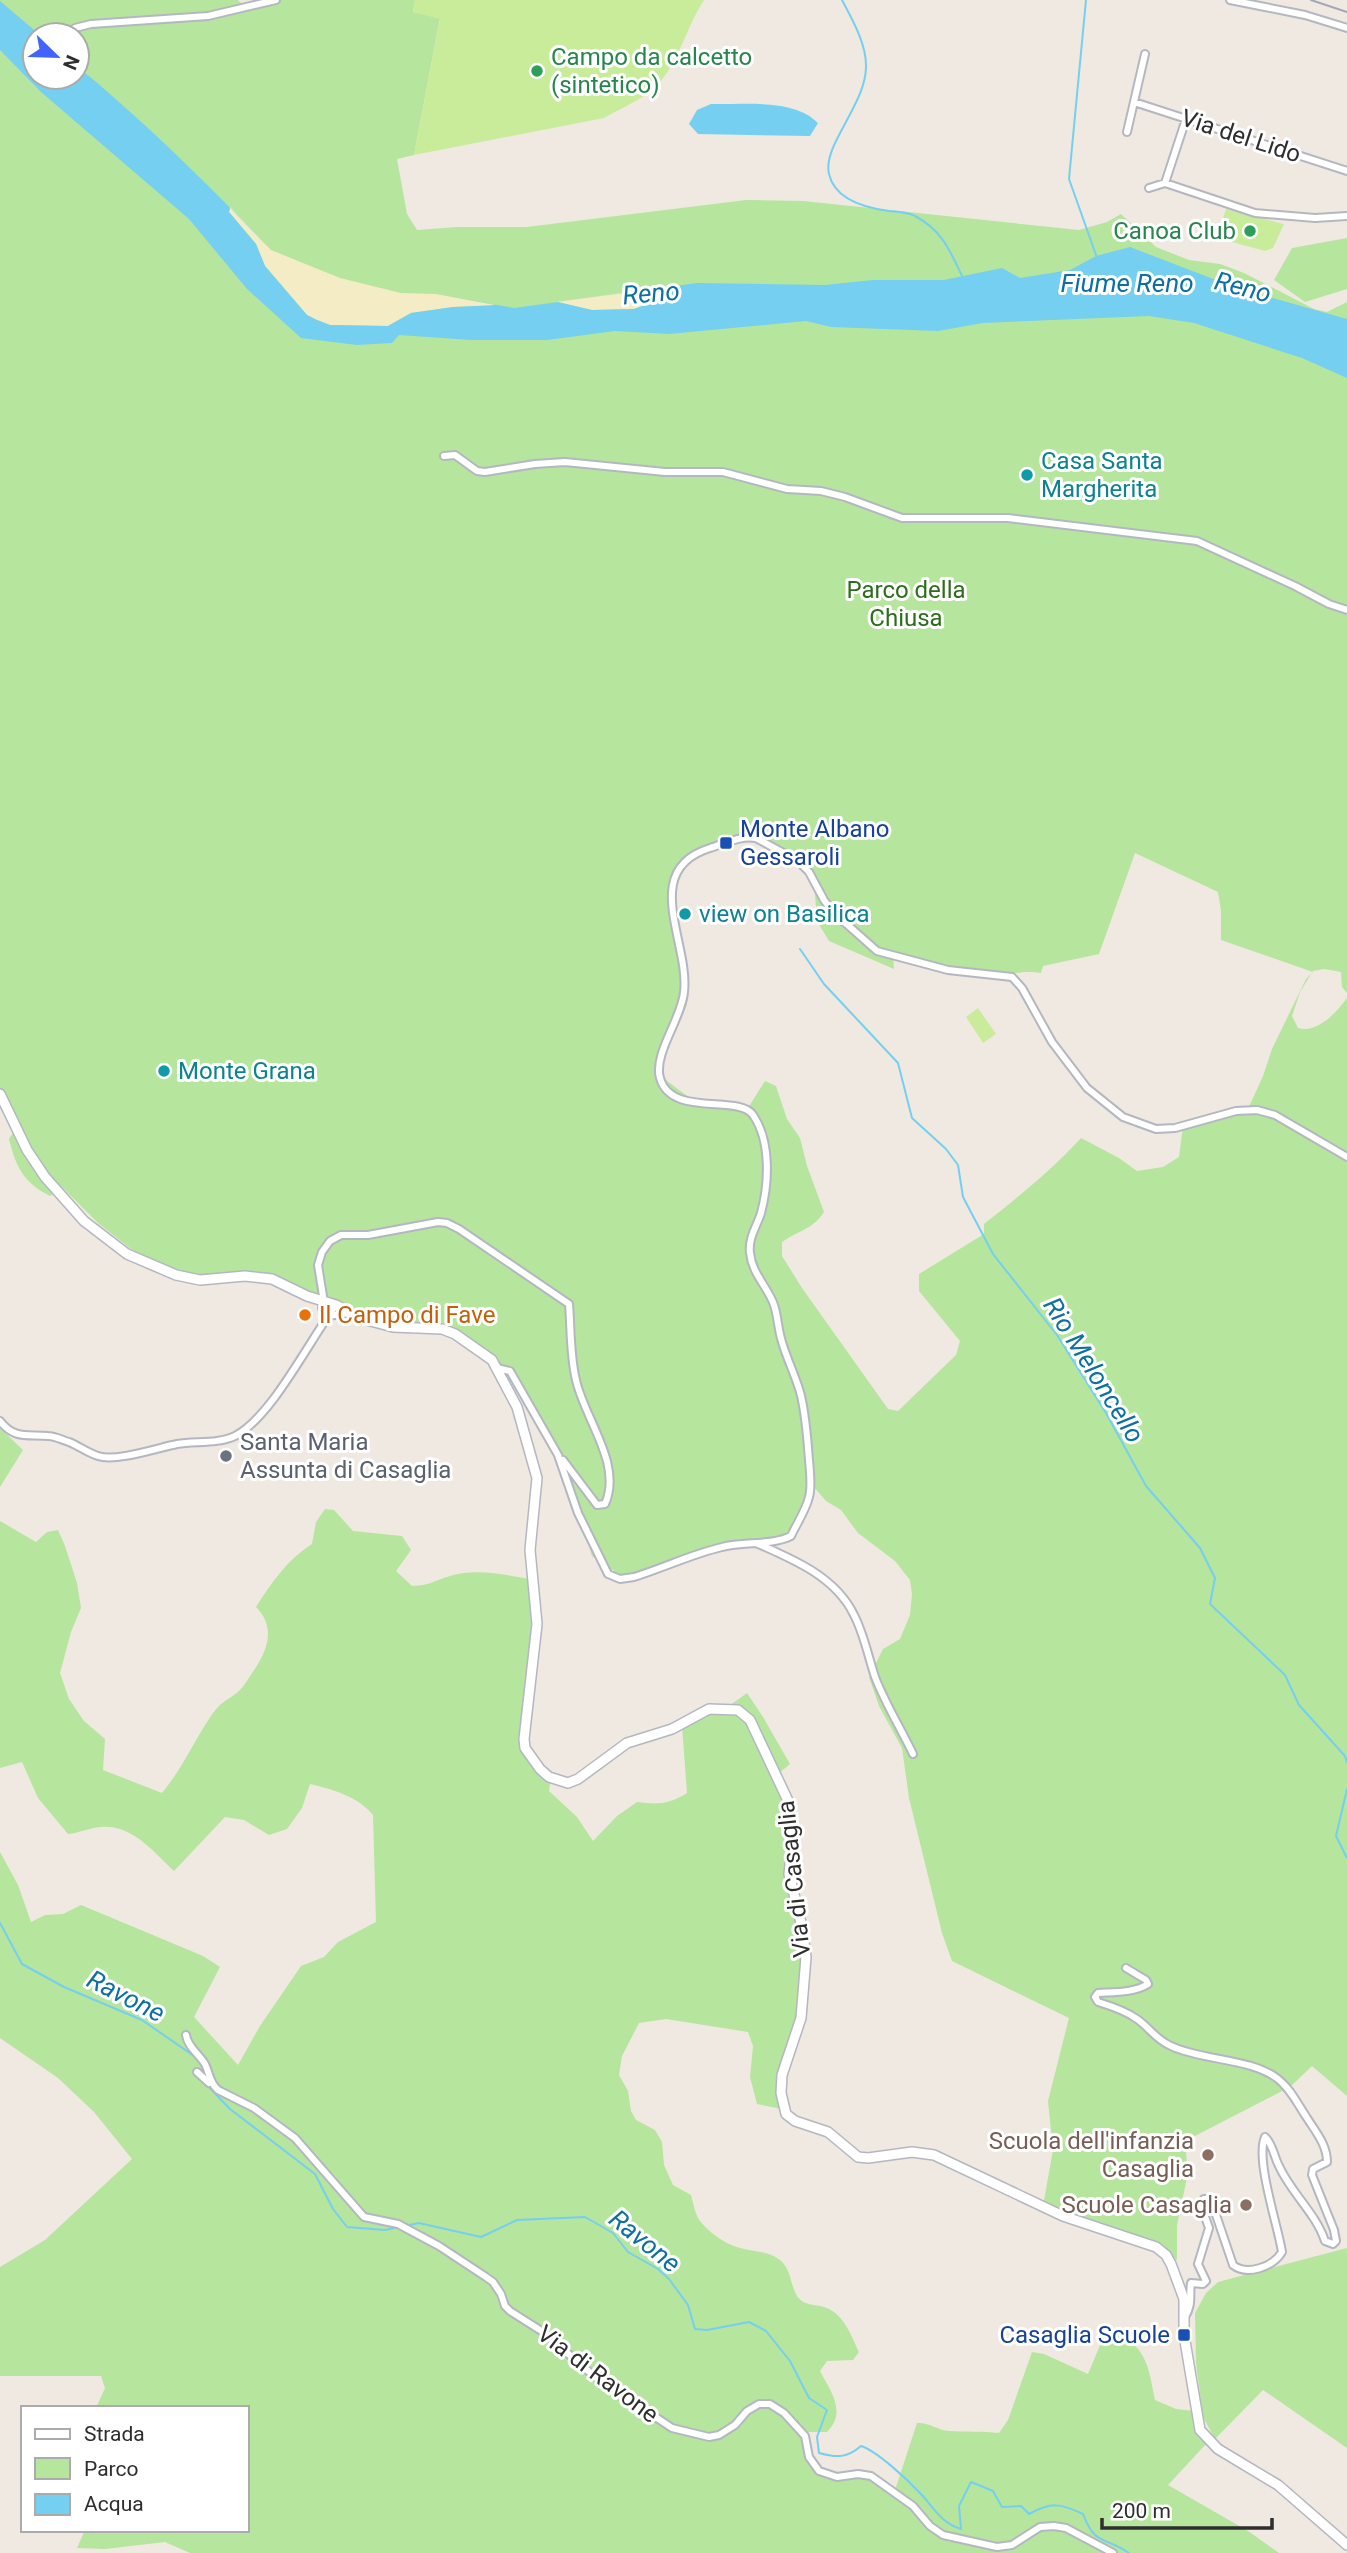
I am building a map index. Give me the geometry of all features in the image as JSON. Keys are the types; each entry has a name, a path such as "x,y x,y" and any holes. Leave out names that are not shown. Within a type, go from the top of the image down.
{"street":[{"path":"91,24 208,16 276,0"},
{"path":"1230,0 1305,15 1347,28"},
{"path":"1127,132 1145,54"},
{"name":"Via del Lido","path":"1134,103 1347,171"},
{"path":"1165,183 1186,119"},
{"path":"1149,188 1165,183 1255,213 1315,218 1347,216"},
{"path":"444,456 455,455 477,471 485,472 565,462 665,472 723,472 787,489 821,491 845,497 902,518 1008,519 1197,541 1347,610"},
{"path":"497,1368 510,1371 558,1455 578,1513 608,1574 613,1577 620,1580 634,1577 721,1547 780,1541 791,1536 809,1498 806,1422 799,1390 782,1343 774,1305 757,1276 750,1253 751,1238 763,1203 766,1152 751,1111 742,1107 700,1104 680,1098 667,1090 659,1076 663,1051 682,1008 685,990 672,903 674,877 681,864 692,855 750,837 797,861 809,872 833,912 877,951 948,970 1008,976 1022,988 1052,1042 1087,1088 1102,1103 1123,1117 1156,1129 1175,1128 1236,1111 1257,1110 1275,1115 1347,1157"},
{"name":"Via di Casaglia","path":"0,1094 27,1150 45,1178 84,1221 127,1254 176,1275 200,1280 245,1276 272,1279 307,1296 393,1327 442,1329 455,1334 492,1360 517,1407 537,1478 530,1550 537,1624 524,1740 531,1758 549,1777 568,1783 578,1779 627,1743 672,1729 709,1709 731,1708 750,1720 790,1805 793,1837 789,1874 802,1927 806,1958 801,2018 782,2075 781,2093 786,2114 795,2121 828,2132 858,2157 912,2152 934,2155 1063,2216 1156,2247 1166,2255 1171,2264 1184,2299 1184,2334 1200,2430 1218,2449 1269,2479 1347,2545"},
{"path":"327,1317 322,1308 324,1301 318,1261 322,1251 335,1236 368,1236 403,1227 443,1222 460,1229 569,1304 576,1381 606,1456 609,1495 605,1504 597,1506 570,1466 558,1455"},
{"path":"0,1420 5,1428 19,1434 28,1437 52,1436 97,1456 110,1458 178,1444 227,1439 254,1423 336,1305"},
{"path":"327,1317 352,1313"},
{"path":"754,1542 780,1553 823,1578 840,1594 854,1614 876,1680 913,1754"},
{"name":"Via di Casaglia","path":"1126,1968 1146,1980 1147,1984 1125,1992 1098,1993 1095,1997 1098,2002 1136,2018 1160,2041 1176,2048 1259,2067 1279,2079 1320,2137 1327,2155 1327,2162 1312,2169 1312,2175 1334,2230 1336,2241 1333,2244 1329,2245 1325,2241 1321,2228 1280,2168 1265,2137 1263,2154 1267,2187 1282,2252 1277,2260 1251,2270 1237,2269 1233,2265 1213,2206 1209,2199 1204,2199 1203,2211 1209,2228 1198,2264 1206,2281 1203,2284 1191,2283 1192,2299 1185,2317"},
{"path":"186,2035 186,2041 205,2064 211,2084"},
{"name":"Via di Ravone","path":"197,2072 218,2090 275,2122 295,2138 364,2217 398,2224 439,2246 486,2277 497,2288 510,2311 552,2338 593,2376 672,2428 709,2437 719,2435 735,2425 747,2411 759,2404 770,2404 784,2413 805,2436 809,2456 819,2471 837,2477 858,2474 871,2476 913,2506 930,2526 943,2535 997,2547 1012,2544 1040,2527 1054,2526 1066,2528 1113,2553"}],"green space":[{"name":"Parco della Chiusa","path":"0,0 238,0 247,9 272,0 415,0 413,12 440,18 414,155 397,159 407,214 417,230 527,227 746,200 803,201 1079,230 1107,222 1121,214 1156,247 1189,260 1220,264 1244,273 1314,309 1327,312 1347,302 1347,993 1342,987 1341,972 1324,969 1312,972 1221,940 1218,892 1135,853 1099,954 1043,966 1041,973 975,972 893,955 894,969 829,941 817,921 815,894 809,874 757,838 718,845 682,862 670,882 687,993 665,1041 663,1078 702,1107 748,1108 765,1081 776,1086 787,1119 800,1138 824,1212 810,1226 782,1242 782,1256 888,1409 898,1411 956,1355 960,1341 919,1291 919,1274 984,1234 984,1224 1047,1172 1081,1138 1137,1171 1163,1167 1179,1157 1183,1126 1248,1109 1272,1049 1306,979 1311,974 1300,992 1292,1016 1298,1028 1319,1025 1347,998 1347,2096 1312,2066 1290,2087 1193,2137 1186,2153 1188,2173 1177,2225 1177,2260 1157,2247 1043,2206 1053,2150 1048,2101 1069,2018 952,1961 942,1933 909,1798 902,1748 879,1706 869,1677 883,1649 900,1639 910,1615 910,1580 895,1561 858,1533 841,1510 826,1501 813,1486 787,1542 725,1551 624,1578 592,1556 571,1486 534,1407 500,1366 439,1325 410,1331 255,1279 190,1283 145,1260 98,1223 60,1185 58,1191 50,1196 33,1185 18,1166 9,1139 18,1125 0,1094"},
{"path":"415,0 704,0 667,73 655,88 604,118 414,155 440,19 413,12"},
{"name":"Canoa Club","path":"1226,209 1284,224 1273,248 1265,251 1217,238"},
{"path":"1347,238 1347,289 1305,302 1274,280 1292,248"},
{"path":"978,1008 996,1034 983,1043 966,1017"},
{"path":"0,1428 23,1450 0,1487"},
{"path":"325,1509 334,1510 353,1531 402,1536 411,1550 396,1571 412,1586 470,1573 492,1573 534,1580 538,1655 527,1747 551,1776 549,1791 577,1817 593,1841 617,1816 637,1802 663,1803 687,1793 682,1726 710,1708 729,1706 747,1693 790,1764 772,1779 790,1811 788,1866 799,1917 803,1972 797,2047 787,2061 781,2109 757,2104 750,2077 753,2046 748,2032 666,2019 639,2023 622,2056 619,2075 628,2091 631,2111 636,2120 655,2130 662,2142 664,2165 673,2185 691,2195 697,2216 703,2225 729,2244 769,2254 780,2260 799,2298 835,2313 851,2334 859,2352 853,2360 827,2361 820,2371 835,2402 836,2417 827,2432 807,2432 811,2463 819,2473 849,2478 867,2477 895,2490 917,2423 949,2431 999,2433 1008,2420 1032,2352 1044,2354 1088,2374 1108,2326 1130,2341 1143,2356 1155,2400 1176,2409 1193,2411 1207,2443 1168,2485 1248,2531 1279,2553 190,2553 165,2542 105,2549 77,2548 84,2532 248,2532 248,2406 97,2406 105,2388 101,2376 0,2376 0,2267 45,2240 132,2159 94,2112 58,2078 0,2038 0,1852 18,1885 31,1922 45,1915 63,1914 81,1905 203,1956 220,1967 194,2017 238,2065 260,2026 301,1966 324,1957 338,1942 376,1922 373,1815 353,1799 310,1784 302,1808 287,1829 269,1835 244,1820 225,1817 174,1871 141,1840 122,1830 100,1827 68,1834 38,1798 22,1762 0,1768 0,1521 36,1542 47,1532 58,1530 77,1583 81,1608 71,1632 60,1673 69,1699 84,1721 105,1739 103,1770 162,1793 215,1711 241,1689 257,1665 268,1640 268,1632 256,1607 288,1564 312,1544 316,1522"},
{"path":"1347,2248 1347,2448 1263,2390 1215,2439 1203,2417 1196,2363 1195,2313 1206,2293 1218,2282"}],"sand":[{"path":"230,207 271,250 340,278 401,293 436,294 501,306 453,307 411,313 388,326 330,325 307,315 265,266 256,244 229,212"},
{"path":"666,287 662,299 634,309 592,310 556,302"}],"water":[{"name":"Fiume Reno","path":"0,1 24,21 21,21 21,72 0,50"},
{"name":"Fiume Reno","path":"91,78 153,132 230,208 229,212 256,244 265,266 307,315 330,325 388,326 411,313 496,305 436,294 514,308 563,301 558,302 592,310 634,309 662,299 666,287 697,283 825,285 873,280 944,280 1002,268 1020,278 1070,270 1096,256 1130,247 1234,287 1347,319 1347,378 1302,358 1194,323 1149,316 983,323 938,331 831,327 806,321 669,334 615,331 547,340 471,340 399,335 392,343 357,345 301,338 247,289 189,219 40,91 91,91"},
{"path":"711,104 782,106 808,115 818,123 810,136 698,134 689,124 697,110"}],"waterway":[{"path":"842,0 861,40 866,65 860,94 832,150 829,163 832,183 853,201 871,208 909,214 925,222 945,242 963,278"},
{"path":"1086,0 1069,179 1096,255"},
{"name":"Rio Meloncello","path":"800,949 824,984 898,1063 912,1118 946,1149 958,1165 963,1197 993,1254 1057,1335 1106,1413 1146,1486 1200,1548 1215,1578 1210,1604 1285,1675 1299,1705 1345,1756 1347,1762"},
{"name":"Rio Meloncello","path":"1347,1789 1336,1836 1347,1858"},
{"name":"Ravone","path":"0,1923 22,1964 64,1987 142,2020 194,2056 201,2063 204,2075"},
{"name":"Ravone","path":"206,2084 230,2109 315,2174 333,2209 347,2227 385,2230 399,2227"},
{"name":"Ravone","path":"405,2226 419,2223 481,2237 517,2220 585,2217 613,2233 628,2252 658,2269 669,2279 688,2305 695,2329 707,2330 749,2322 766,2331 790,2361 809,2398 827,2410 817,2437 819,2453 842,2456 861,2446 868,2449 901,2474 943,2519 961,2529 959,2506 971,2482 993,2491 1002,2507 1021,2506 1029,2514 1043,2507 1056,2505 1075,2510 1083,2514 1096,2536 1129,2553"}],"railway":[{"path":"1311,0 1347,12"}],"place":[{"name":"Campo da calcetto (sintetico)","path":"537,71"},
{"name":"Canoa Club","path":"1250,231"},
{"name":"Casa Santa Margherita","path":"1027,475"},
{"name":"Monte Albano Gessaroli","path":"726,843"},
{"name":"view on Basilica","path":"685,914"},
{"name":"Monte Grana","path":"164,1071"},
{"name":"Il Campo di Fave","path":"305,1315"},
{"name":"Santa Maria Assunta di Casaglia","path":"226,1456"},
{"name":"Scuola dell'infanzia Casaglia","path":"1208,2155"},
{"name":"Scuole Casaglia","path":"1246,2205"},
{"name":"Casaglia Scuole","path":"1184,2335"}],"water label":[{"name":"Reno","path":"1243,287"},
{"name":"Reno","path":"651,293"}]}
